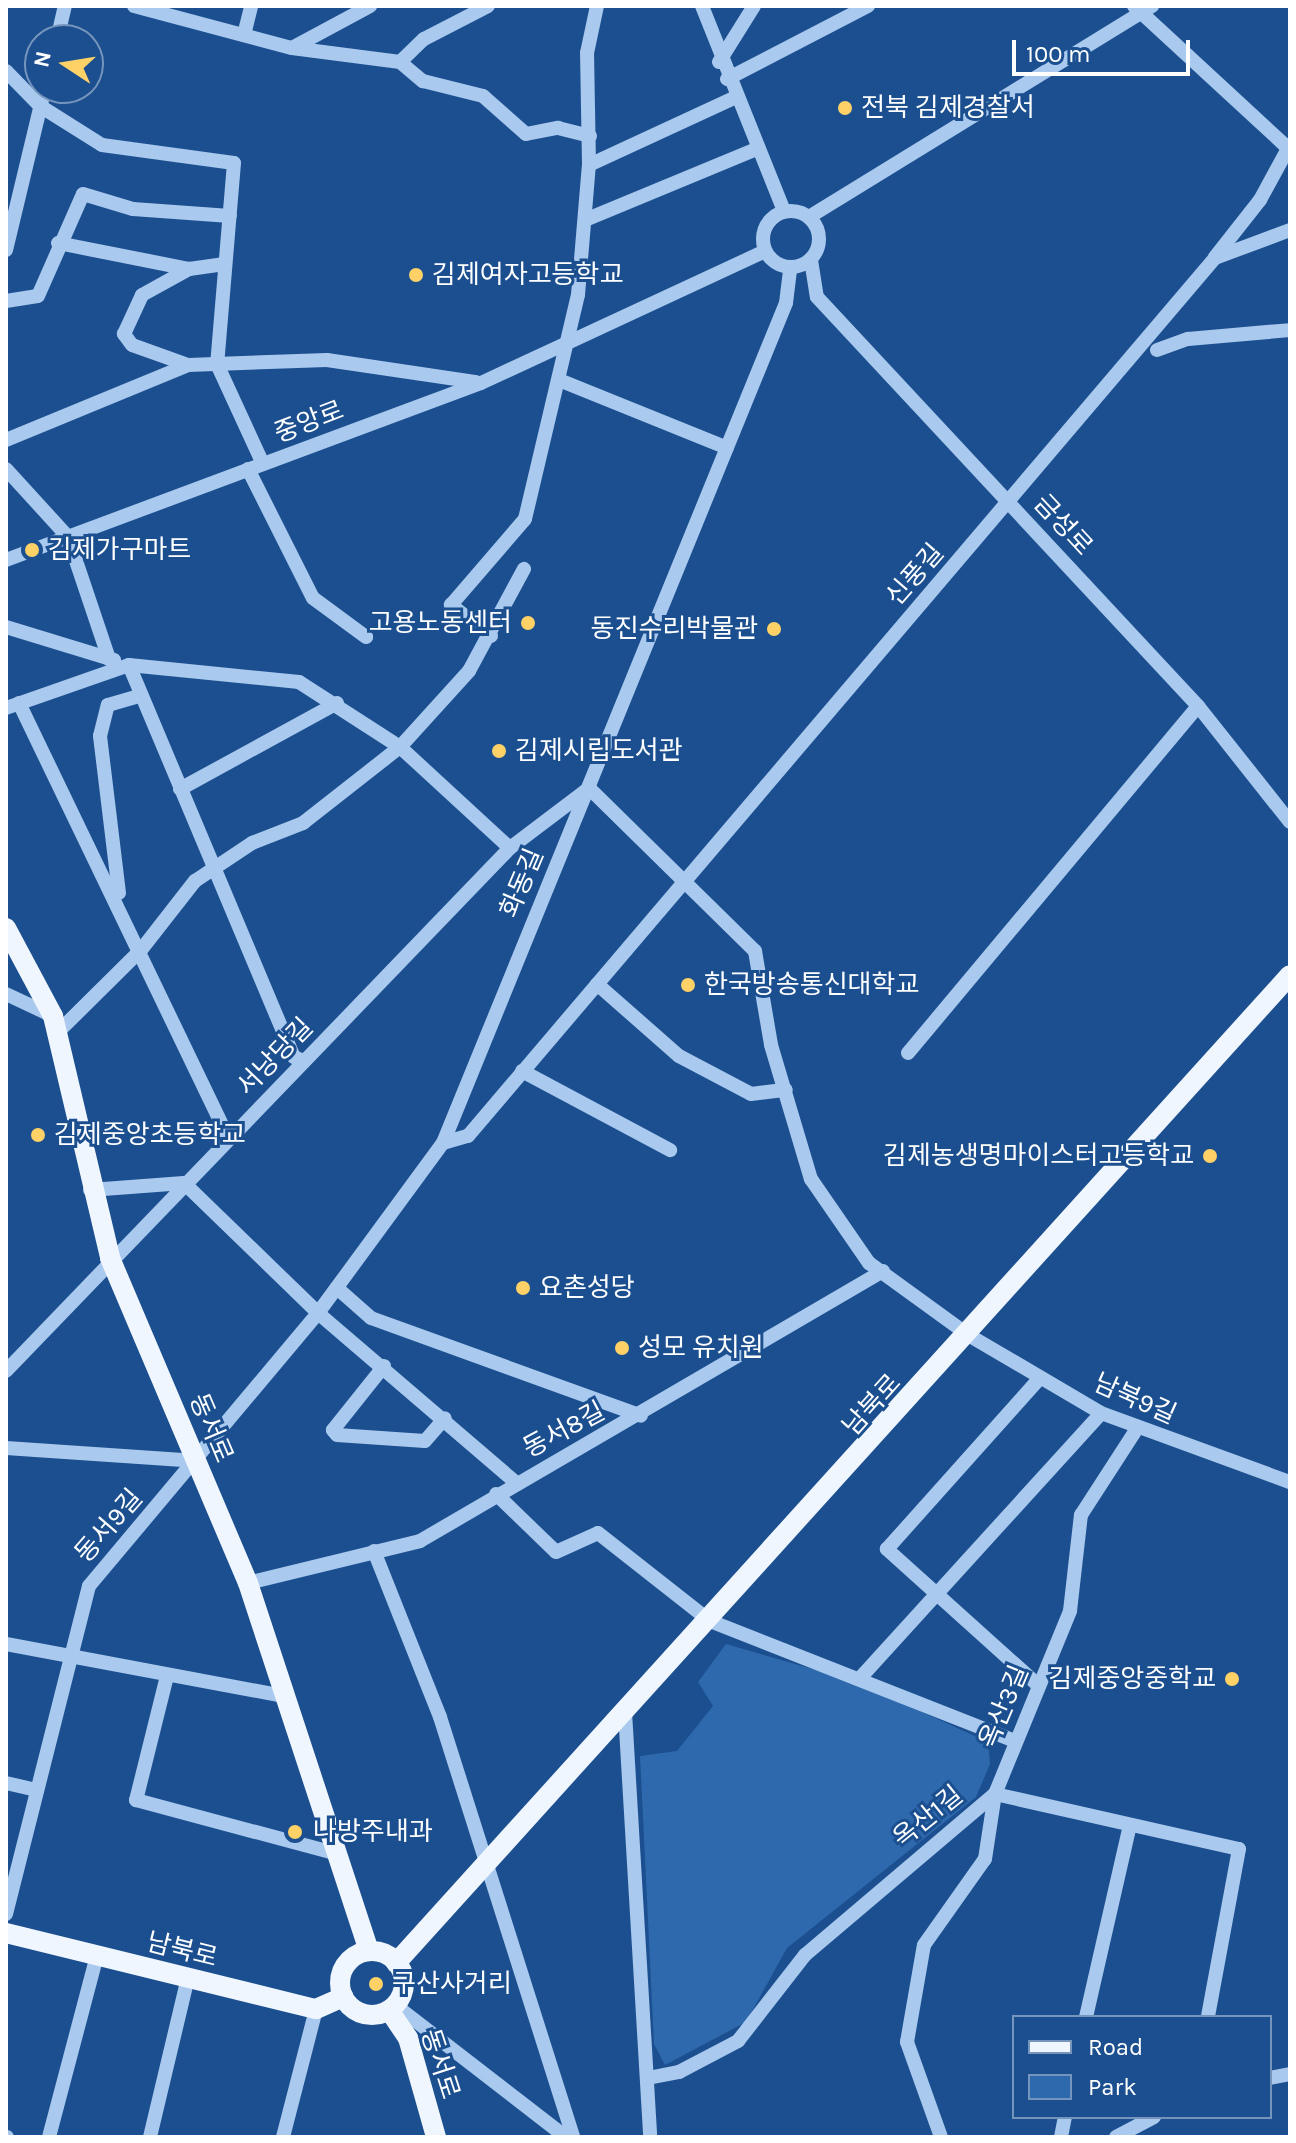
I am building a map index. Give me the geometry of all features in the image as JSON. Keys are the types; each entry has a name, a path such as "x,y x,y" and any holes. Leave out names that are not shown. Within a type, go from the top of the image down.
{"main road":[{"name":"동서로","path":"6,928 55,1025 90,1190 110,1258 248,1583 369,1951"},
{"name":"남북로","path":"396,1963 970,1336 1290,975"},
{"name":"남북로","path":"6,1933 316,2009"},
{"path":"369,1951 396,1963 404,1984 392,2008 367,2015 343,1997 344,1967 369,1951"},
{"path":"316,2009 343,1997"},
{"name":"동서로","path":"392,2008 408,2038 436,2137"}],"street":[{"path":"134,6 292,48 400,62 423,81 483,96 526,134 558,128 590,136"},
{"path":"244,35 251,6"},
{"path":"292,48 370,6"},
{"path":"400,62 424,39 488,6"},
{"path":"491,636 451,605 525,519 559,380 585,220 590,136 587,53 597,6"},
{"path":"702,6 719,62 754,150 784,211"},
{"path":"719,62 754,6"},
{"path":"727,79 868,6"},
{"path":"784,211 809,217 1136,10 1152,6"},
{"path":"1136,10 1289,146 1215,258"},
{"path":"6,71 40,106 122,152 234,163 217,364 263,464"},
{"path":"589,165 734,98"},
{"path":"6,250 40,106"},
{"path":"585,220 754,150"},
{"path":"6,301 38,296 58,243 83,194 133,209 230,216"},
{"path":"784,211 762,233 765,251 790,268 811,260 819,241 809,217"},
{"name":"신풍길","path":"443,1143 468,1136 597,984 683,876 1010,503 1215,258 1290,230"},
{"path":"58,243 189,269 225,264"},
{"name":"중앙로","path":"6,560 481,383 765,251"},
{"name":"금성로","path":"811,260 817,297 1198,706 1290,822"},
{"name":"화동길","path":"198,1461 318,1313 443,1143 793,285 790,268"},
{"path":"188,365 132,345 124,334 142,295 189,269"},
{"path":"1157,350 1188,339 1290,330"},
{"path":"6,440 188,365 327,360 481,383"},
{"path":"559,380 727,448"},
{"path":"6,469 68,537 109,659"},
{"path":"248,469 313,598 366,637"},
{"path":"6,994 55,1025 141,950 212,869 303,823 400,747 491,636 524,569"},
{"path":"6,627 129,665 264,674 299,682 337,703 400,747 510,848"},
{"path":"129,665 212,869 294,1057 304,1061"},
{"path":"129,665 12,705 122,909 228,1138"},
{"path":"122,909 100,736 108,705 142,695"},
{"path":"180,789 337,703"},
{"path":"908,1053 1198,706"},
{"name":"서낭당길","path":"6,1371 110,1258 510,848 589,788"},
{"name":"남북9길","path":"589,788 683,876 755,951 786,1090 819,1200 883,1271 970,1336 1101,1413 1136,1430 1290,1482"},
{"path":"597,984 679,1056 751,1094 786,1090"},
{"path":"522,1071 670,1150"},
{"path":"90,1190 184,1183 318,1313 445,1418 516,1483"},
{"name":"동서8길","path":"248,1583 420,1541 496,1494 641,1416 883,1271"},
{"path":"337,1288 371,1318 641,1416"},
{"path":"384,1366 333,1430 337,1435 425,1441 445,1418"},
{"path":"1039,1686 887,1549 1040,1378"},
{"path":"862,1676 1101,1413"},
{"name":"옥산3길","path":"941,2137 907,2042 911,2005 930,1930 985,1859 995,1794 1014,1741 1070,1611 1081,1515 1136,1430"},
{"name":"동서9길","path":"6,1448 198,1461"},
{"name":"동서9길","path":"6,1914 69,1655 89,1586 198,1461"},
{"path":"496,1494 556,1552 598,1533 710,1621 862,1676 1014,1741"},
{"path":"374,1551 440,1717 573,2137"},
{"path":"6,1644 284,1696"},
{"path":"167,1676 136,1800 337,1854"},
{"path":"625,1712 650,2137"},
{"path":"6,1783 36,1790"},
{"name":"옥산1길","path":"648,2078 679,2072 738,2041 805,1955 995,1794 1239,1849 1208,2015"},
{"path":"1086,2015 1130,1825"},
{"path":"49,2137 97,1955"},
{"path":"150,2137 188,1978"},
{"path":"392,2008 566,2137"},
{"path":"283,2137 316,2009"},
{"path":"1116,2137 1150,2119"}],"green space":[{"path":"726,1644 854,1681 988,1742 990,1764 976,1797 787,1948 746,2022 665,2065 654,2044 640,1756 677,1751 713,1706 698,1682"}],"place":[{"name":"전북 김제경찰서","path":"845,108"},
{"name":"김제여자고등학교","path":"416,275"},
{"name":"김제가구마트","path":"32,550"},
{"name":"고용노동센터","path":"528,623"},
{"name":"동진수리박물관","path":"774,629"},
{"name":"김제시립도서관","path":"499,751"},
{"name":"한국방송통신대학교","path":"688,985"},
{"name":"김제중앙초등학교","path":"38,1135"},
{"name":"김제농생명마이스터고등학교","path":"1210,1156"},
{"name":"요촌성당","path":"523,1288"},
{"name":"성모 유치원","path":"622,1348"},
{"name":"김제중앙중학교","path":"1232,1679"},
{"name":"나방주내과","path":"295,1832"},
{"name":"구산사거리","path":"376,1984"}]}
